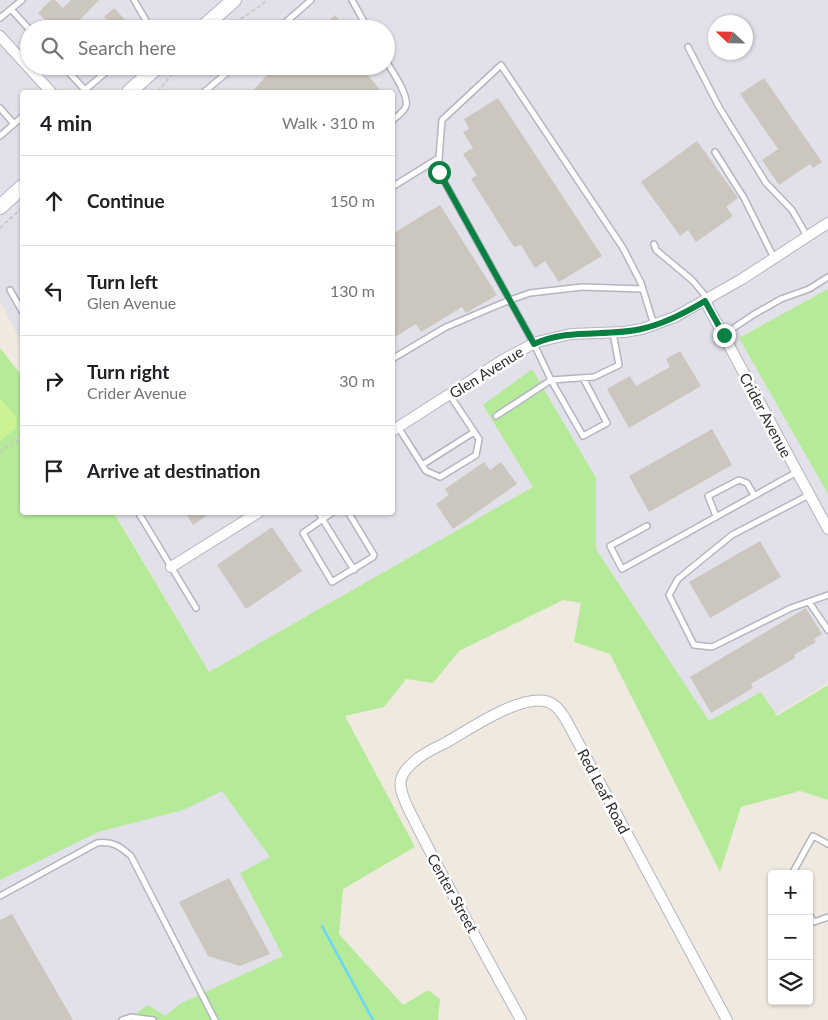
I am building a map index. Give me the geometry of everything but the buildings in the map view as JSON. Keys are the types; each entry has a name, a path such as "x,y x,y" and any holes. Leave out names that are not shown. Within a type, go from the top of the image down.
{"main road":[{"path":"211,20 234,0"},
{"path":"131,90 148,75"},
{"path":"0,207 20,189"}],"street":[{"path":"0,36 20,58"},
{"path":"35,75 48,90"},
{"name":"Glen Avenue","path":"395,429 506,358 534,344 554,337 571,334 642,329 675,317 706,300 828,223"},
{"name":"Crider Avenue","path":"706,300 828,529"},
{"path":"171,568 254,515"},
{"name":"Red Leaf Road","path":"411,764 418,757 497,713 536,701 546,702 560,710 727,1020"},
{"name":"Center Street","path":"411,764 401,780 401,789 407,806 464,918 478,939 521,1020"}],"lane":[{"path":"0,18 22,0"},
{"path":"134,0 146,20"},
{"path":"289,20 312,0"},
{"path":"352,0 363,20"},
{"path":"11,9 21,20"},
{"path":"688,47 719,106 766,183 792,210 807,236"},
{"path":"583,378 606,423 583,436 550,380 534,344 439,172 442,120 501,65 623,248 643,289 654,325"},
{"path":"72,75 85,90 102,75"},
{"path":"206,90 224,75"},
{"path":"394,75 406,96 407,105 395,118"},
{"path":"0,108 14,124"},
{"path":"0,136 20,118"},
{"path":"715,152 744,198 774,258"},
{"path":"395,185 439,158"},
{"path":"654,244 656,250 692,280 706,300"},
{"path":"724,335 753,315 782,299 809,289 828,277"},
{"path":"395,357 446,327 530,293 582,287 643,289"},
{"path":"10,290 20,308"},
{"path":"496,416 550,380 594,377 619,365 613,332"},
{"path":"395,429 426,472 440,478 476,455 479,439 450,394"},
{"path":"422,465 474,432"},
{"path":"647,526 610,546 622,569 797,472"},
{"path":"716,516 708,496 739,480 747,483 754,495"},
{"path":"810,495 732,535 678,579 669,595 694,645 712,647 791,608 828,595"},
{"path":"140,515 196,608"},
{"path":"320,515 354,570"},
{"path":"328,515 304,531 303,535 331,582 335,582 373,558 374,555 350,515"},
{"path":"809,602 828,630"},
{"path":"794,870 813,836 828,844"},
{"path":"0,896 97,843 107,842 116,844 130,856 215,1020"},
{"path":"810,915 814,922 828,917"},
{"path":"122,1020 131,1017 153,1020"}],"path":[{"path":"238,20 267,0"},
{"path":"160,90 171,75"},
{"path":"0,228 20,210"},
{"path":"0,452 20,439"}],"shaded area":[{"path":"0,0 828,0 828,683 716,750 534,487 209,672 116,515 395,515 395,90 20,90 20,340 0,301"},
{"path":"218,766 273,854 362,1020 0,1020 0,878"}],"green space":[{"path":"828,289 828,494 739,338"},
{"path":"0,348 20,373 20,515 115,515 209,672 533,487 483,405 532,369 596,478 596,549 709,721 761,692 777,716 828,685 828,800 800,791 741,807 720,872 610,654 574,642 581,603 563,600 459,651 433,683 406,679 384,707 345,716 415,847 343,889 339,934 403,1005 428,990 440,999 438,1020 126,1020 148,1005 165,1016 180,1004 283,956 240,873 270,857 222,791 183,810 98,832 0,880"},
{"path":"0,398 17,418 16,428 0,441"}],"waterway":[{"path":"322,926 373,1020"}],"route":[{"path":"439,172 534,344 554,337 571,334 624,332 642,329 675,317 705,301 724,335"}]}
